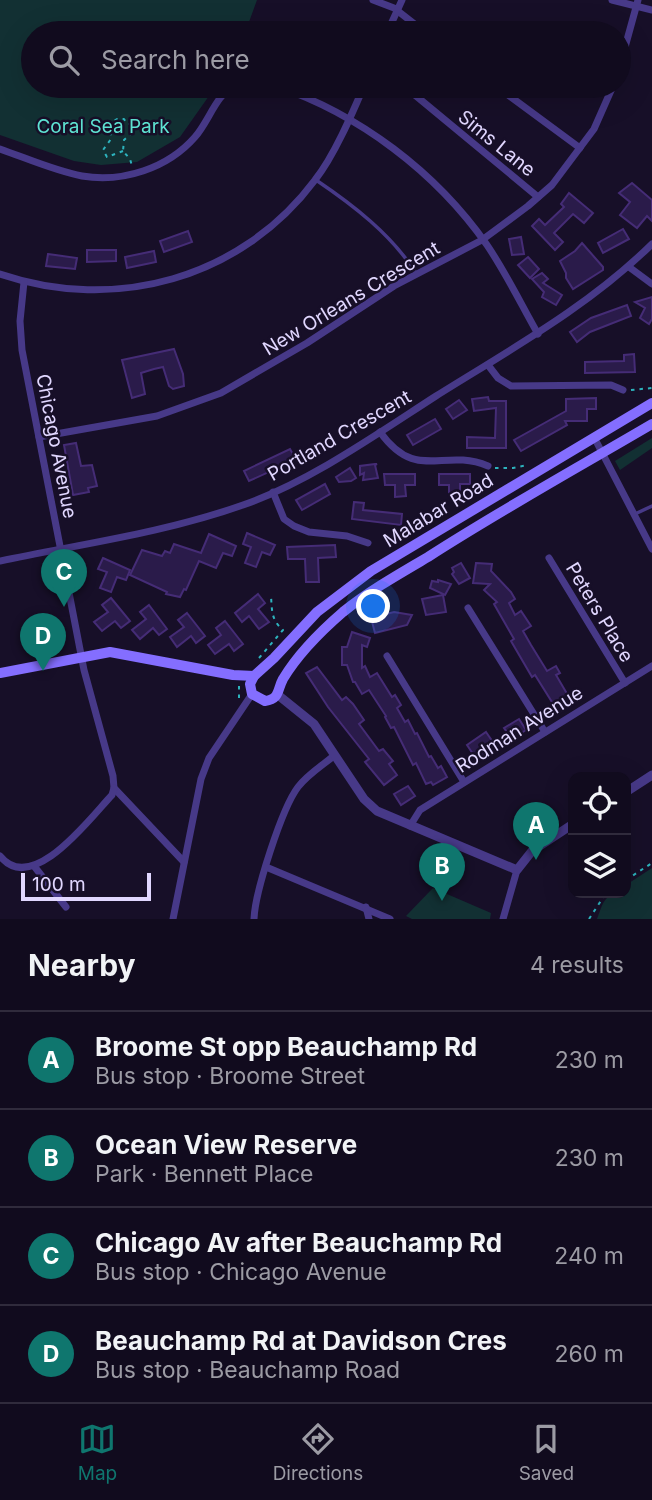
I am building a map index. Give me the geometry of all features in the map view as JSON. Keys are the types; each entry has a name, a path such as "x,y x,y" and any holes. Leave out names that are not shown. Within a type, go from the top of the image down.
{"main road":[{"name":"Malabar Road","path":"258,673 317,612 371,571 652,403"},
{"name":"Malabar Road","path":"280,683 318,635 362,597 493,516 652,424"},
{"path":"0,673 82,656 117,653 233,675 274,673 280,683 278,695 265,701 247,690 244,682 233,675"},
{"path":"247,690 258,673"}],"street":[{"path":"373,0 398,10 411,21"},
{"path":"393,21 402,0"},
{"path":"612,0 637,3 652,10"},
{"path":"631,25 637,3"},
{"path":"0,149 81,176 104,178 133,174 154,167 185,147 211,117 220,98"},
{"path":"310,98 348,119 403,156 454,205 482,240 538,334"},
{"path":"0,274 61,290 96,292 137,288 177,278 216,263 254,240 285,214 316,180 358,98"},
{"name":"Sims Lane","path":"418,98 538,197"},
{"path":"512,98 580,148"},
{"name":"New Orleans Crescent","path":"39,436 157,416 220,393 307,343 416,273 482,240 552,185 594,129 608,98"},
{"name":"Portland Crescent","path":"0,561 186,523 247,504 273,492 380,432 538,334 606,287 652,244"},
{"path":"628,267 652,284"},
{"name":"Chicago Avenue","path":"24,282 20,306 20,337 82,656 114,788"},
{"path":"488,365 498,378 511,386 611,385 623,390"},
{"path":"380,432 399,454 413,461 476,461 488,466"},
{"path":"595,439 652,549"},
{"path":"273,492 284,519 294,526 309,532 348,536 368,543"},
{"name":"Peters Place","path":"549,558 625,683"},
{"path":"468,608 545,732"},
{"path":"387,656 464,782"},
{"name":"Rodman Avenue","path":"410,826 420,810 652,666"},
{"path":"173,919 201,779 209,758 247,690"},
{"path":"278,695 307,716 370,805 385,815 517,870"},
{"path":"254,919 259,889 293,793 335,755"},
{"path":"631,789 652,775"},
{"path":"114,788 184,862"},
{"path":"0,856 5,862 34,866 57,853 112,795 114,788"},
{"path":"503,919 517,870 532,851 568,827"},
{"path":"34,866 66,907"},
{"path":"266,867 390,919"},
{"path":"366,907 369,919"}],"lane":[{"path":"316,180 381,231 416,273"},
{"path":"633,515 652,506"}],"path":[{"path":"123,151 107,157 103,150 111,139 110,124 117,119 137,128 124,140 123,151 130,159 133,174"},
{"path":"623,390 652,388"},
{"path":"488,466 498,469 533,464"},
{"path":"258,659 283,630 275,624 272,617 271,596"},
{"path":"239,698 247,690"},
{"path":"631,877 652,863"},
{"path":"589,919 603,898"}],"green space":[{"name":"Coral Sea Park","path":"0,0 257,0 249,21 21,21 21,98 208,98 180,137 137,162 101,165 74,161 0,135"},
{"path":"652,438 652,448 620,470 615,461"},
{"path":"652,868 652,919 597,919 607,898 631,898 631,882"},
{"path":"433,888 491,913 490,919 412,919 406,916"}],"building":[{"path":"632,183 652,200 652,221 647,216 637,228 620,215 630,202 619,193"},
{"path":"569,193 593,213 584,223 573,214 554,233 563,242 555,250 532,226 539,219 545,225 564,207 561,204"},
{"path":"623,229 629,239 603,253 598,243"},
{"path":"188,231 192,242 164,252 160,241"},
{"path":"521,237 524,254 512,255 509,239"},
{"path":"582,243 603,270 573,289 560,261"},
{"path":"87,250 116,250 116,261 87,262"},
{"path":"154,251 156,262 127,268 125,257"},
{"path":"48,254 77,258 75,269 46,266"},
{"path":"528,257 539,269 530,278 518,265"},
{"path":"542,273 548,279 543,283 562,295 556,305 542,297 544,292 532,279"},
{"path":"652,297 652,319 649,324 640,318 645,308 635,302"},
{"path":"627,305 631,316 590,332 577,342 570,332 591,318"},
{"path":"174,349 183,374 184,386 173,389 169,386 163,367 154,369 141,373 145,394 132,398 122,360"},
{"path":"634,354 635,372 585,373 585,362 624,361 624,355"},
{"path":"488,397 489,401 506,401 506,448 467,448 467,437 495,438 496,408 474,411 472,399"},
{"path":"596,398 596,409 587,409 587,421 565,421 567,425 521,451 514,440 566,411 566,399"},
{"path":"459,400 467,410 453,419 446,409"},
{"path":"435,419 441,429 413,445 407,435"},
{"path":"76,443 81,466 92,465 97,486 88,488 89,492 73,495 64,445"},
{"path":"290,449 295,458 293,461 249,481 244,471"},
{"path":"377,464 378,478 363,480 364,473 360,475 360,466"},
{"path":"350,468 356,478 339,482 336,477"},
{"path":"384,474 415,474 415,485 405,485 406,496 395,497 395,485 385,485"},
{"path":"439,474 470,474 470,484 460,484 460,497 449,496 449,485 439,485"},
{"path":"325,484 330,494 302,510 296,500"},
{"path":"354,502 364,503 363,510 402,514 401,525 352,519"},
{"path":"247,533 275,545 270,555 262,552 256,567 245,563 251,547 243,544"},
{"path":"209,534 236,546 232,556 223,553 216,568 199,561 180,597 166,594 167,592 130,575 142,550 162,556 165,551 170,553 174,544 201,553"},
{"path":"335,545 336,557 318,558 319,582 306,582 305,559 288,559 287,547"},
{"path":"103,558 130,570 126,580 117,577 111,592 100,588 107,572 98,569"},
{"path":"461,563 470,578 459,584 452,574 452,568"},
{"path":"476,563 492,564 491,571 515,599 509,603 515,615 521,611 531,626 523,631 531,645 547,671 556,666 560,673 556,675 573,704 561,711 560,708 557,710 535,675 532,677 511,641 514,639 494,604 497,602 484,590 490,584 473,583"},
{"path":"432,581 451,584 445,595 430,588"},
{"path":"258,594 265,603 258,609 269,622 259,629 249,616 242,622 235,613"},
{"path":"443,595 446,612 426,615 422,599"},
{"path":"111,598 130,621 121,628 115,621 102,631 94,622 108,612 102,605"},
{"path":"149,605 167,629 159,635 153,628 140,639 132,630 146,619 140,612"},
{"path":"394,612 412,615 407,625 375,633 371,618"},
{"path":"187,613 205,636 196,643 191,636 177,647 170,637 184,627 178,620"},
{"path":"225,621 243,644 234,651 229,644 215,654 208,645 221,635 216,628"},
{"path":"352,632 370,638 367,647 362,645 362,668 365,666 370,677 377,673 392,697 395,695 401,705 397,708 405,722 408,720 429,757 431,756 438,768 441,766 447,777 433,785 431,782 426,784 416,763 413,765 394,727 391,728 369,690 362,694 353,682 347,665 342,665 342,647 347,647"},
{"path":"317,667 342,700 346,697 353,704 364,720 359,724 379,751 383,749 393,761 389,764 397,775 384,785 365,762 369,759 328,707 306,673"},
{"path":"519,719 526,730 512,739 504,728"},
{"path":"486,732 497,748 477,760 467,745"},
{"path":"408,786 415,796 401,805 394,794"}],"place":[{"name":"Chicago Av after Beauchamp Rd","path":"64,607"},
{"name":"Beauchamp Rd at Davidson Cres","path":"43,671"},
{"name":"Broome St opp Beauchamp Rd","path":"536,860"},
{"name":"Ocean View Reserve","path":"442,901"}]}
